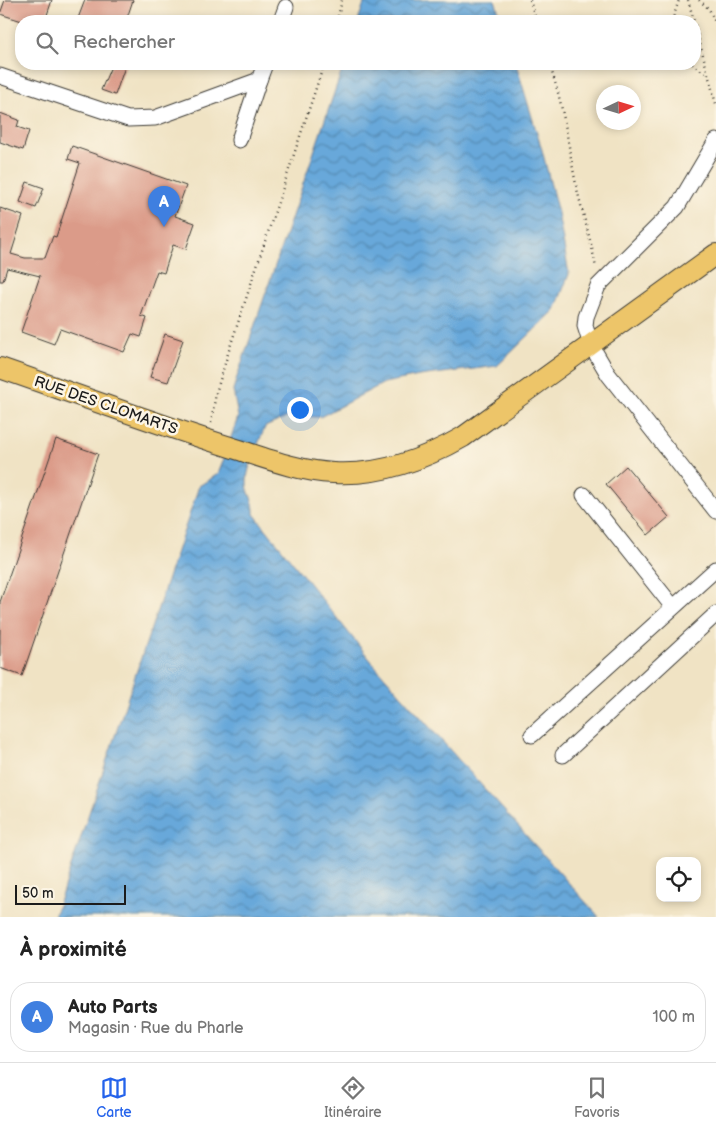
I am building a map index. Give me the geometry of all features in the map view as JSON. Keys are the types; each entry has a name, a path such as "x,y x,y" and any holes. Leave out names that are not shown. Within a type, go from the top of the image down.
{"main road":[{"name":"RUE DES CLOMARTS","path":"0,368 212,433 267,459 301,469 334,473 371,472 408,464 437,452 463,437 716,254"}],"street":[{"path":"240,140 263,70"},
{"path":"0,76 128,119 155,118 259,80"},
{"path":"716,141 677,207 598,286 586,317 585,326 591,345 608,374 716,511"},
{"path":"584,495 673,607"},
{"path":"532,735 716,568"},
{"path":"563,755 716,614"}],"path":[{"path":"338,15 342,0"},
{"path":"530,0 534,15"},
{"path":"674,15 679,0"},
{"path":"688,0 692,15"},
{"path":"699,0 709,9 716,24"},
{"path":"701,46 716,104"},
{"path":"212,433 216,393 322,70"},
{"path":"551,70 558,88 577,190 591,238 598,286"},
{"path":"701,70 710,76"}],"water":[{"path":"365,0 495,0 500,15 360,15"},
{"path":"342,70 518,70 542,150 558,213 569,274 555,310 497,366 419,376 384,383 320,417 290,416 265,427 252,460 247,485 254,514 376,667 599,917 54,917 199,486 218,474 238,417 233,390"}],"building":[{"path":"5,0 52,0 47,15 15,15 15,19 0,14"},
{"path":"85,0 133,0 128,15 79,15"},
{"path":"109,70 124,70 115,95 101,90"},
{"path":"0,113 19,120 17,127 29,131 23,150 0,142"},
{"path":"72,146 186,186 175,216 195,223 186,249 173,245 164,273 157,271 141,316 147,318 141,337 132,334 124,352 60,329 54,344 21,332 40,276 7,268 3,281 0,281 0,208 23,216 11,254 25,258 45,258 53,236 56,237 80,163 68,159"},
{"path":"27,182 44,188 36,208 20,202"},
{"path":"165,334 183,340 168,382 150,377"},
{"path":"56,439 98,454 22,676 0,668 0,602"},
{"path":"626,466 669,517 648,535 606,484"}],"place":[{"name":"Auto Parts","path":"164,227"}]}
